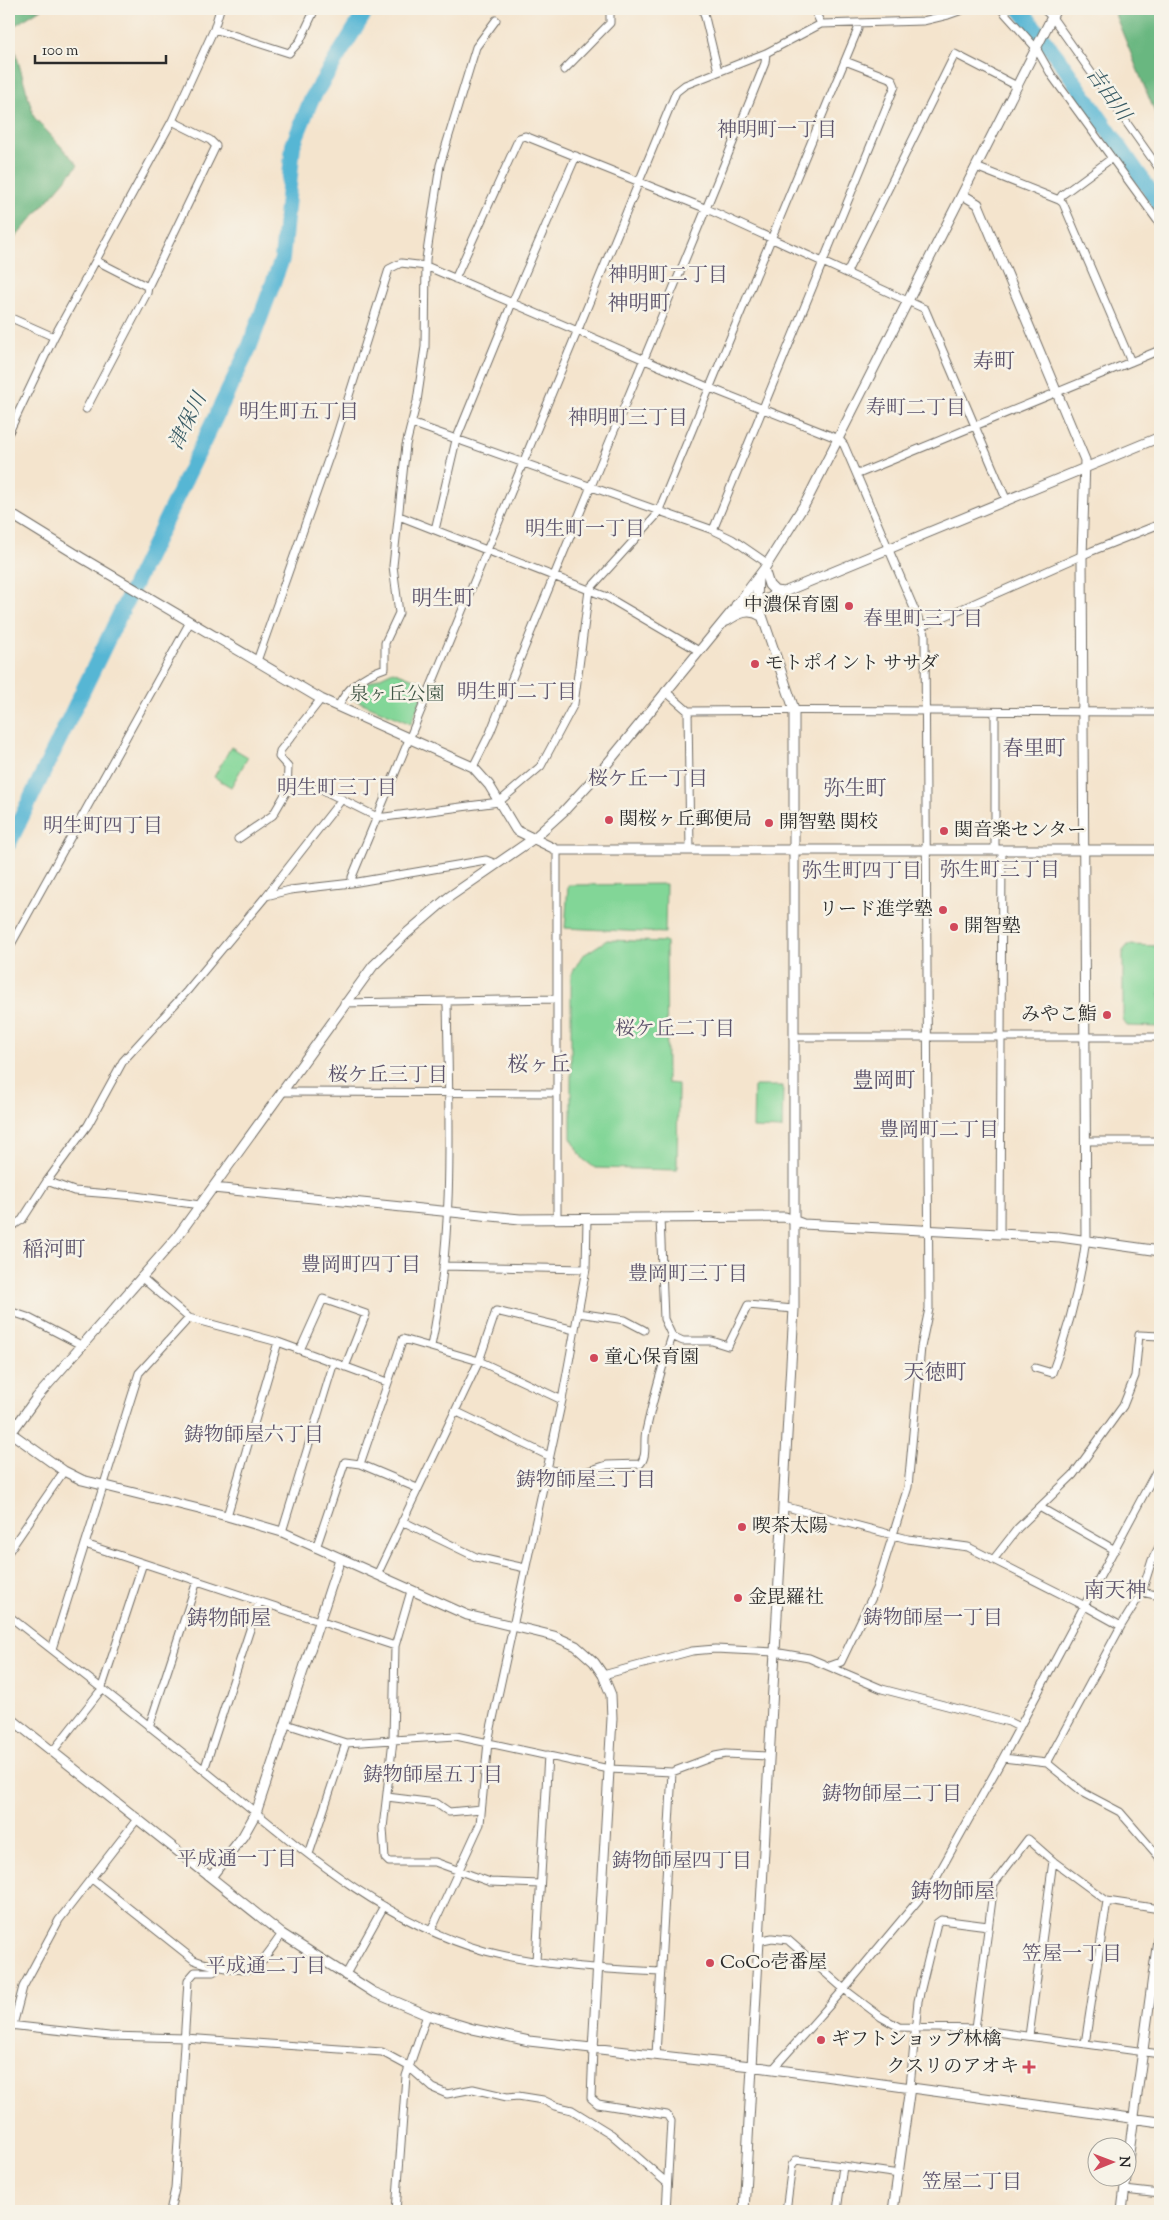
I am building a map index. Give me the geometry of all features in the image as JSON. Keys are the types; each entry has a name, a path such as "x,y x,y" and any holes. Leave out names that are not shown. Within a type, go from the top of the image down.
{"street":[{"path":"9,432 54,336 97,261 172,121 214,29 220,9"},
{"path":"214,29 289,53 300,41 315,9"},
{"path":"564,70 610,23 610,9"},
{"path":"703,9 718,71"},
{"path":"814,9 821,24"},
{"path":"352,883 352,878 486,550 676,92 685,84 766,53 821,24 923,21 965,9"},
{"path":"1001,9 1037,46 1052,76 1160,224"},
{"path":"1043,9 1052,16 1160,170"},
{"path":"666,2211 671,2121 667,2115 598,2104 591,2098 612,1718 611,1695 603,1675 594,1662 576,1646 554,1636 466,1615 282,1532 227,1516 82,1480 64,1471 10,1435 37,1398 177,1237 344,1003 373,966 407,933 449,897 533,839 564,811 607,764 720,626 763,569 806,502 839,439 1052,16"},
{"path":"338,707 344,695 368,674 385,668 385,644 399,613 393,566 406,445 424,347 426,266 440,165 476,46 496,20"},
{"path":"287,791 321,789 377,817 499,802 541,766 574,704 589,590 655,517 659,510 858,29 857,22"},
{"path":"473,767 490,732 642,359 707,209 765,63 766,53"},
{"path":"847,272 955,54 1017,86"},
{"path":"713,530 895,86 892,79 845,61"},
{"path":"86,408 147,293 148,287 216,146 210,140 172,121"},
{"path":"455,279 519,138 525,136 640,181 772,237 925,309 1007,501"},
{"path":"436,530 456,440 512,303 576,156"},
{"path":"1059,200 1062,195 1112,158"},
{"path":"976,167 1059,200 1068,213 1131,362"},
{"path":"963,195 978,204 1085,460 1082,557 1082,849 1086,1240 1066,1334 1055,1366 1052,1373 1035,1368"},
{"path":"97,261 148,287"},
{"path":"257,661 335,440 389,269 401,263 426,266 710,388 839,439 844,445 926,634 929,1310 921,1347 908,1487 876,1589 841,1662 830,1666"},
{"path":"9,317 54,336"},
{"path":"858,474 1160,350"},
{"path":"411,423 713,530 732,539 763,569 769,585 775,591 786,592"},
{"path":"736,605 767,600 1160,437"},
{"path":"9,512 82,558 321,699 473,767 489,785 516,830 557,850 1160,850"},
{"path":"399,516 607,597 699,651"},
{"path":"923,626 1160,524"},
{"path":"744,2211 794,1309 794,709 757,601 763,569"},
{"path":"761,616 763,604 767,600"},
{"path":"720,626 744,612 754,611 761,616"},
{"path":"9,948 186,620"},
{"path":"665,691 688,711 794,709 927,712 1160,712"},
{"path":"238,839 273,815 287,791 289,773 288,767 279,757 280,750 321,699"},
{"path":"688,711 690,850"},
{"path":"995,712 1001,1036 1000,1233"},
{"path":"9,1228 22,1220 47,1181 88,1125 123,1061 187,991 342,800"},
{"path":"557,850 557,1219"},
{"path":"266,896 290,890 352,883 486,860 496,864"},
{"path":"344,1003 556,999"},
{"path":"431,1346 443,1266 447,1211 448,1002"},
{"path":"793,1037 1160,1037"},
{"path":"281,1092 556,1094"},
{"path":"1085,1141 1160,1141"},
{"path":"47,1181 74,1191 200,1204"},
{"path":"213,1188 520,1219 785,1217 803,1224 1000,1233 1086,1240 1160,1251"},
{"path":"660,1217 664,1319 672,1336 683,1341 712,1342 728,1346 748,1305 794,1309"},
{"path":"431,1931 480,1824 488,1742 562,1400 586,1270 587,1218"},
{"path":"443,1266 586,1270"},
{"path":"141,1277 189,1318 278,1342 387,1382"},
{"path":"300,1350 323,1299 366,1314 345,1367"},
{"path":"377,1575 479,1361 496,1311 575,1330"},
{"path":"9,1312 27,1317 83,1346"},
{"path":"578,1313 625,1320 644,1330"},
{"path":"52,1649 139,1373 189,1318"},
{"path":"993,1560 1018,1528 1041,1508 1073,1475 1123,1406 1135,1376 1139,1334 1160,1336"},
{"path":"546,1469 571,1474 582,1473 607,1465 640,1464 644,1460 645,1434 657,1384 672,1336"},
{"path":"360,1464 387,1382 404,1339 479,1361 562,1400"},
{"path":"227,1516 278,1342"},
{"path":"282,1532 334,1362"},
{"path":"455,1411 549,1456"},
{"path":"316,1548 345,1462 360,1464 417,1488"},
{"path":"774,2068 844,1989 935,1880 1020,1727 1160,1464"},
{"path":"9,1551 64,1471"},
{"path":"783,1506 908,1539 968,1547 1085,1606 1120,1626"},
{"path":"1041,1508 1048,1514 1115,1550"},
{"path":"402,1521 476,1557 525,1568"},
{"path":"85,1544 395,1646"},
{"path":"1048,1763 1120,1626 1142,1592 1152,1560 1160,1545"},
{"path":"211,1877 244,1836 256,1814 340,1559"},
{"path":"52,1751 102,1690 144,1564"},
{"path":"149,1727 197,1581"},
{"path":"411,1590 395,1646 393,1740 384,1828 385,1858 389,1862 435,1862 490,1882 540,1884"},
{"path":"1142,1592 1160,1596"},
{"path":"204,1770 259,1602"},
{"path":"9,1616 204,1770 256,1814 309,1854 384,1906 431,1931 485,1951 536,1961 598,1969 660,1972"},
{"path":"603,1675 692,1652 715,1649 774,1652 809,1658 882,1689 1009,1722 1020,1727"},
{"path":"9,1717 282,1934 345,1976 373,1992 427,2015 473,2029 529,2041 774,2068 1160,2122"},
{"path":"286,1724 346,1743 456,1736 609,1769 672,1772 715,1756 726,1754 768,1756"},
{"path":"309,1854 346,1743"},
{"path":"536,1961 548,1755"},
{"path":"1003,1758 1048,1763 1084,1794 1120,1812 1160,1858"},
{"path":"656,2055 672,1772"},
{"path":"387,1797 436,1803 449,1812 481,1809"},
{"path":"138,1818 59,1920 23,1987 11,2025 109,2036 185,2038 382,2052 408,2066 433,2088 447,2094 473,2089 506,2097 518,2096 544,2100 554,2106 572,2110 611,2134 667,2183"},
{"path":"975,2029 994,1884 1028,1839 1053,1861 1107,1901 1160,1909"},
{"path":"1029,2036 1053,1861"},
{"path":"92,1879 194,1960 216,1966 248,1970 255,1968 282,1934"},
{"path":"1085,2044 1107,1901"},
{"path":"345,1976 384,1906"},
{"path":"894,2211 910,2087 918,2001 937,1923 941,1920 988,1926"},
{"path":"1131,2138 1160,1925"},
{"path":"758,1940 772,1938 788,1940 844,1989 899,2028 975,2029 1160,2054"},
{"path":"170,2211 175,2189 188,1980 195,1972 213,1972 216,1966"},
{"path":"396,2211 408,2066 427,2015"},
{"path":"786,2211 792,2165 796,2160 898,2174"},
{"path":"837,2211 843,2166"},
{"path":"1122,2211 1124,2190 1160,2194"}],"green space":[{"path":"9,9 41,9 9,29"},
{"path":"1115,9 1160,9 1160,125 1116,17"},
{"path":"9,29 34,117 78,165 9,245"},
{"name":"泉ヶ丘公園","path":"393,671 427,684 411,724 353,699 357,688"},
{"path":"231,747 248,757 231,787 214,777"},
{"path":"666,884 665,933 565,928 568,885"},
{"path":"607,940 666,942 667,1083 678,1084 677,1170 595,1168 583,1159 571,1138 571,975 582,956"},
{"path":"1128,945 1160,946 1160,1027 1127,1026 1123,1020 1123,951"},
{"path":"754,1086 783,1086 782,1129 753,1128"}],"waterway":[{"name":"津保川","path":"9,843 249,348 282,259 293,145 311,100 367,9"},
{"name":"吉田川","path":"1020,9 1058,58 1160,205"}],"place":[{"name":"中濃保育園","path":"849,606"},
{"name":"モトポイント ササダ","path":"755,664"},
{"name":"関桜ヶ丘郵便局","path":"609,820"},
{"name":"開智塾 関校","path":"769,823"},
{"name":"関音楽センター","path":"944,831"},
{"name":"リード進学塾","path":"943,910"},
{"name":"開智塾","path":"954,927"},
{"name":"みやこ鮨","path":"1107,1015"},
{"name":"童心保育園","path":"594,1358"},
{"name":"喫茶太陽","path":"742,1527"},
{"name":"金毘羅社","path":"738,1598"},
{"name":"CoCo壱番屋","path":"710,1963"},
{"name":"ギフトショップ林檎","path":"821,2040"},
{"name":"クスリのアオキ","path":"1029,2067"}],"district":[{"name":"神明町一丁目","path":"777,131"},
{"name":"神明町二丁目","path":"668,276"},
{"name":"神明町","path":"639,305"},
{"name":"寿町","path":"994,363"},
{"name":"寿町二丁目","path":"916,409"},
{"name":"明生町五丁目","path":"299,413"},
{"name":"神明町三丁目","path":"628,419"},
{"name":"明生町一丁目","path":"585,530"},
{"name":"明生町","path":"443,600"},
{"name":"春里町三丁目","path":"923,620"},
{"name":"明生町二丁目","path":"517,693"},
{"name":"春里町","path":"1034,750"},
{"name":"桜ケ丘一丁目","path":"648,780"},
{"name":"明生町三丁目","path":"337,789"},
{"name":"弥生町","path":"855,790"},
{"name":"明生町四丁目","path":"103,827"},
{"name":"弥生町三丁目","path":"1000,871"},
{"name":"弥生町四丁目","path":"862,872"},
{"name":"桜ケ丘二丁目","path":"675,1030"},
{"name":"桜ヶ丘","path":"539,1066"},
{"name":"桜ケ丘三丁目","path":"388,1076"},
{"name":"豊岡町","path":"884,1082"},
{"name":"豊岡町二丁目","path":"939,1131"},
{"name":"稲河町","path":"54,1251"},
{"name":"豊岡町四丁目","path":"361,1266"},
{"name":"豊岡町三丁目","path":"688,1275"},
{"name":"天徳町","path":"935,1374"},
{"name":"鋳物師屋六丁目","path":"254,1436"},
{"name":"鋳物師屋三丁目","path":"586,1481"},
{"name":"南天神","path":"1115,1592"},
{"name":"鋳物師屋一丁目","path":"933,1619"},
{"name":"鋳物師屋","path":"229,1620"},
{"name":"鋳物師屋五丁目","path":"433,1776"},
{"name":"鋳物師屋二丁目","path":"892,1795"},
{"name":"平成通一丁目","path":"237,1860"},
{"name":"鋳物師屋四丁目","path":"682,1862"},
{"name":"鋳物師屋","path":"953,1893"},
{"name":"笠屋一丁目","path":"1072,1955"},
{"name":"平成通二丁目","path":"266,1967"},
{"name":"笠屋二丁目","path":"972,2183"}]}
